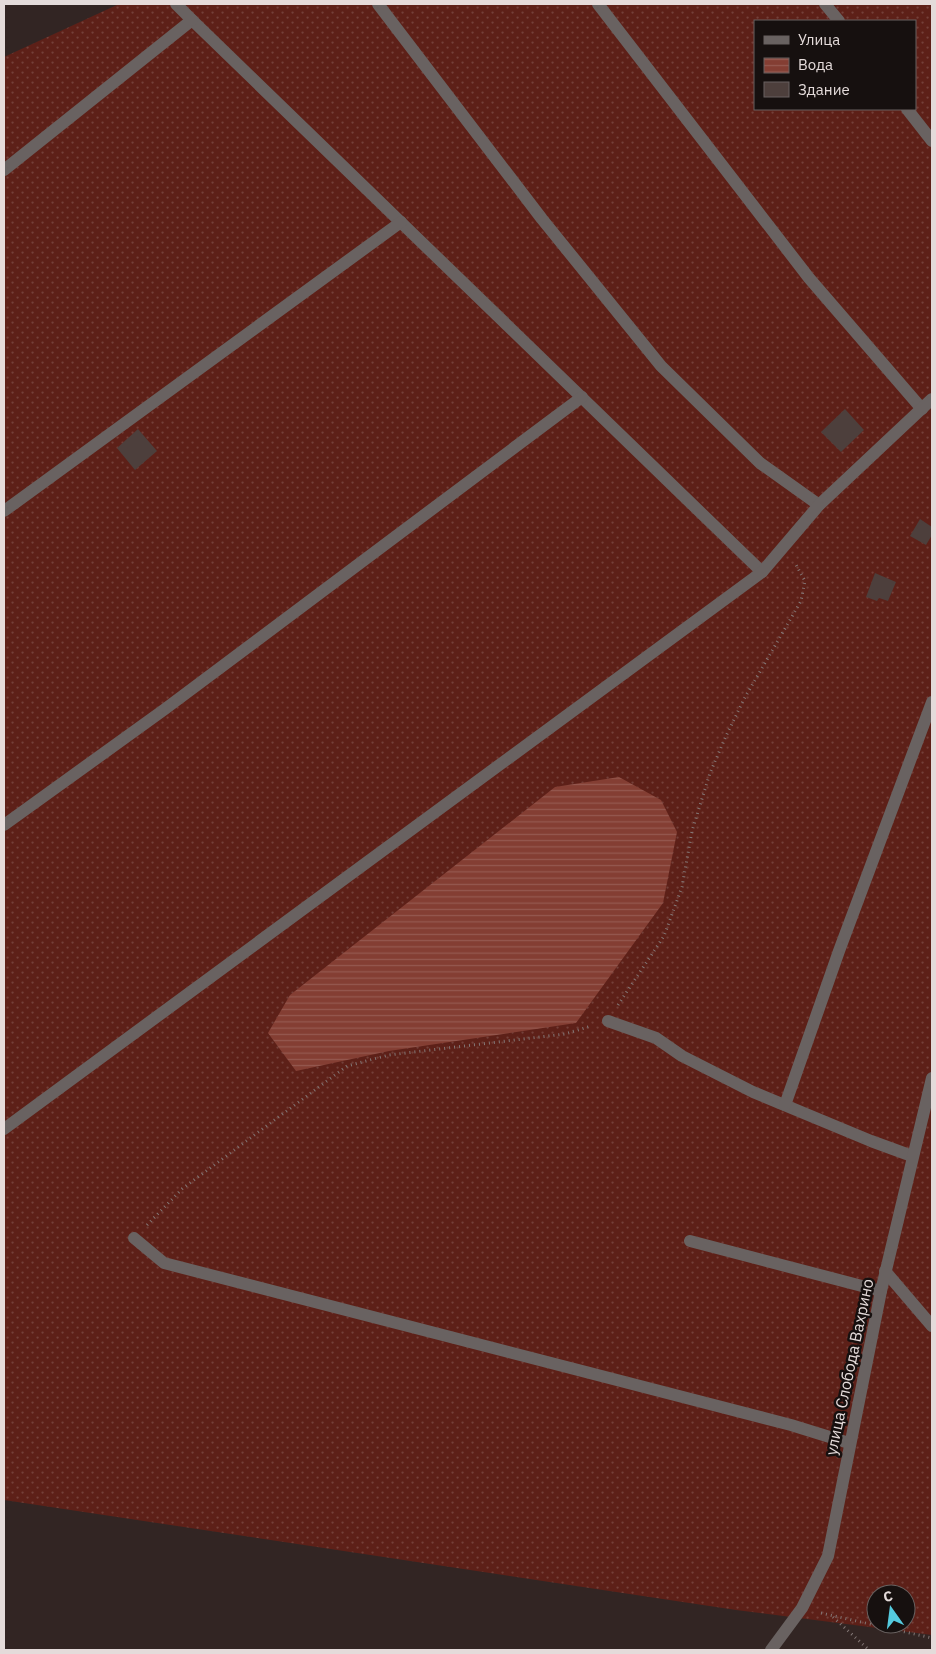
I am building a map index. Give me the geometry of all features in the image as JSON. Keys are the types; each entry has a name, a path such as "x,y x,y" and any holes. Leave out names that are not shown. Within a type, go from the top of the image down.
{"street":[{"path":"176,4 762,572"},
{"path":"378,4 542,219 661,366 760,463 819,505"},
{"path":"598,4 808,278 922,409"},
{"path":"825,4 838,20"},
{"path":"4,170 192,20"},
{"path":"908,110 932,141"},
{"path":"4,511 401,222"},
{"path":"4,825 165,709 582,398"},
{"path":"4,1130 762,572 819,505 932,399"},
{"path":"785,1105 845,933 932,702"},
{"path":"608,1021 656,1038 682,1056 785,1105 912,1156"},
{"name":"улица Слобода Вахрино","path":"771,1650 802,1608 828,1556 849,1443 885,1271 912,1156 930,1099 932,1078"},
{"path":"134,1238 164,1263 791,1425 849,1443"},
{"path":"690,1241 881,1290"},
{"path":"885,1271 932,1326"}],"path":[{"path":"134,1238 182,1189 347,1066 389,1055 565,1034 608,1021 664,936 682,887 692,831 710,773 744,698 802,600 804,581 785,544"},
{"path":"802,1608 932,1638"},
{"path":"833,1616 869,1650"}],"shaded area":[{"path":"119,4 932,4 932,1635 916,1633 916,1584 866,1584 866,1627 736,1610 4,1500 4,57"}],"water":[{"path":"619,777 661,800 677,832 663,903 576,1023 389,1051 296,1071 268,1033 290,995 555,787"}],"building":[{"path":"845,409 864,430 841,452 821,432"},
{"path":"138,429 157,451 135,470 117,448"},
{"path":"920,519 932,527 932,535 926,545 910,536"},
{"path":"875,573 896,582 888,601 879,598 877,601 866,597"}]}
